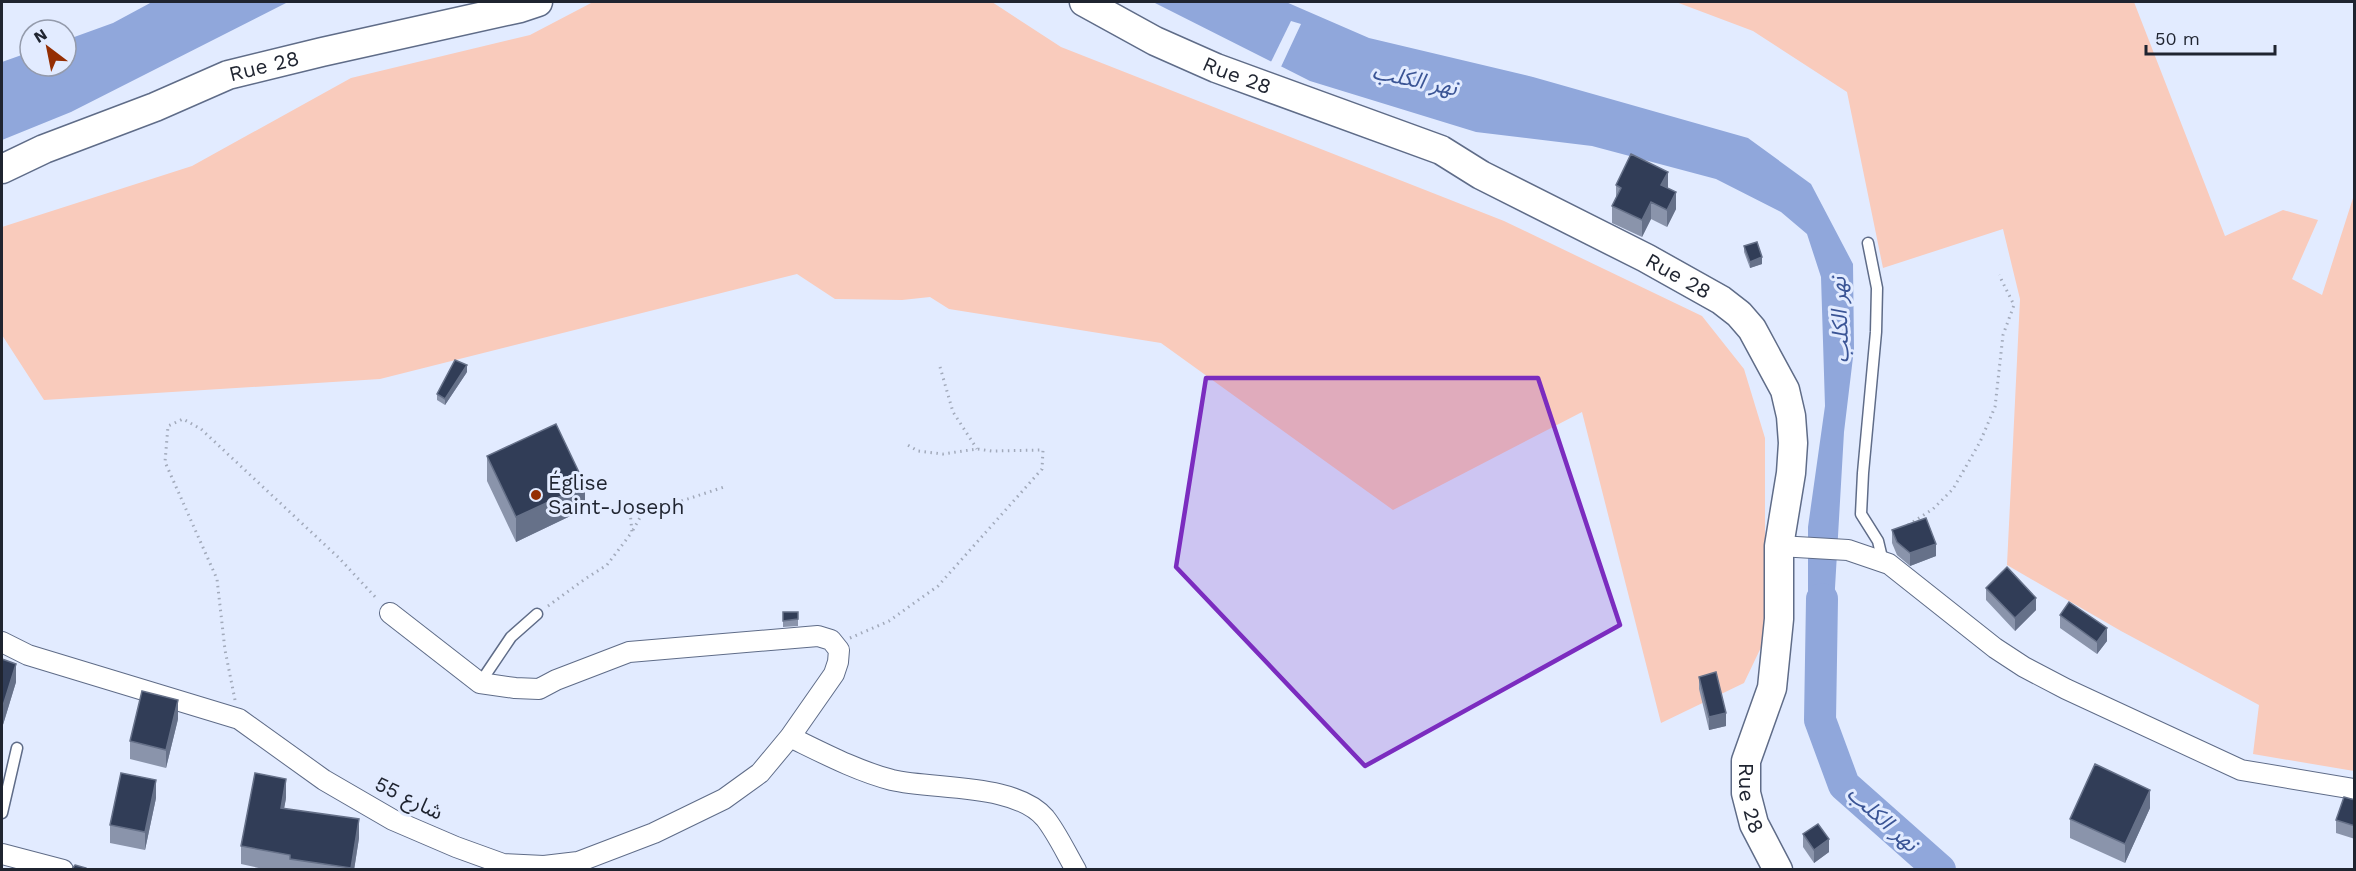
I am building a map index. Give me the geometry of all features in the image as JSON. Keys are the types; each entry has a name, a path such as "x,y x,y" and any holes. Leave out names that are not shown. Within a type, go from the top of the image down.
{"street":[{"name":"Rue 28","path":"2,170 44,149 155,107 228,75 322,51 520,8 538,2"},
{"name":"Rue 28","path":"1084,2 1155,41 1216,68 1441,150 1481,175 1646,258 1721,300 1752,328 1785,390 1791,416 1791,473 1779,546 1779,619 1772,688 1746,761 1746,793 1754,824 1778,870"},
{"path":"1779,546 1848,550 1890,564 1995,648 2024,667 2066,689 2241,770 2355,789"},
{"path":"390,613 480,683 515,688 539,689 556,680 629,652 640,650 666,650 819,636 831,639 836,644"},
{"name":"شارع 55","path":"2,642 28,655 239,719 324,780 393,820 503,864 544,866 578,862 654,833 724,799 760,773 790,737 834,674 839,658 836,644"},
{"path":"790,737 890,779 920,786 974,790 1022,802 1044,817 1076,870"},
{"path":"2,854 63,870"}],"lane":[{"path":"1868,243 1877,288 1876,332 1861,514 1878,541 1883,562"},
{"path":"480,683 511,637 537,614"},
{"path":"2,813 3,797 16,748"}],"path":[{"path":"1878,541 1906,526 1953,489 1984,434 1995,407 2003,335 2014,305 1999,275"},
{"path":"940,367 953,412 977,449"},
{"path":"239,719 225,650 217,579 165,462 168,426 183,419 201,429 339,558 390,613"},
{"path":"836,644 889,621 938,586 1042,469 1043,450 977,449 943,454 918,451 906,444"},
{"path":"537,614 585,579 608,566 642,514 727,486"},
{"path":"629,501 632,532"}],"highlighted area":[{"path":"1206,378 1538,378 1620,625 1365,766 1176,567"}],"shaded area":[{"path":"593,2 992,2 1061,47 1504,221 1702,316 1744,369 1765,438 1765,639 1744,683 1661,723 1582,412 1393,510 1161,343 949,309 930,297 902,300 835,299 797,274 380,379 44,400 2,335 2,227 192,166 351,78 530,35"},
{"path":"1676,2 2134,2 2225,236 2283,210 2318,220 2292,279 2322,295 2354,195 2354,771 2253,754 2259,705 2121,631 2007,565 2020,299 2003,229 1883,268 1847,92 1753,31"}],"water":[{"path":"152,2 288,2 71,112 2,140 2,62 18,56 18,78 78,78 78,36 113,23"},
{"path":"1153,2 1286,2 1369,38 1533,77 1748,138 1811,184 1853,264 1854,349 1844,432 1832,640 1808,642 1808,527 1825,406 1821,277 1807,234 1781,212 1716,179 1592,146 1476,132 1310,81"}],"pier":[{"path":"1291,21 1301,24 1280,69 1270,64"}],"building":[{"path":"1631,154 1668,172 1661,185 1676,192 1667,210 1651,202 1642,220 1612,206 1621,188 1616,185"},
{"path":"1757,242 1762,257 1750,262 1744,246"},
{"path":"455,360 467,365 445,399 437,394"},
{"path":"556,424 585,485 516,517 487,456"},
{"path":"1926,518 1936,544 1910,553 1897,542 1892,530"},
{"path":"2007,567 2036,598 2015,618 1986,588"},
{"path":"2069,602 2107,628 2097,642 2060,615"},
{"path":"783,612 798,612 798,619 783,621"},
{"path":"2,659 16,664 2,709"},
{"path":"1716,672 1726,713 1709,717 1699,677"},
{"path":"142,691 178,700 166,750 130,741"},
{"path":"2095,764 2150,790 2125,844 2070,819"},
{"path":"121,773 156,780 145,832 110,825"},
{"path":"255,773 286,779 281,808 359,819 351,868 290,859 290,855 241,846"},
{"path":"2344,797 2355,800 2355,826 2336,820"},
{"path":"1818,824 1829,839 1814,850 1803,834"},
{"path":"75,865 86,868 86,870 71,870"}],"waterway":[{"name":"نهر الكلب","path":"1822,599 1820,720 1844,785 1940,870"}],"place":[{"name":"Église Saint-Joseph","path":"536,495"}]}
